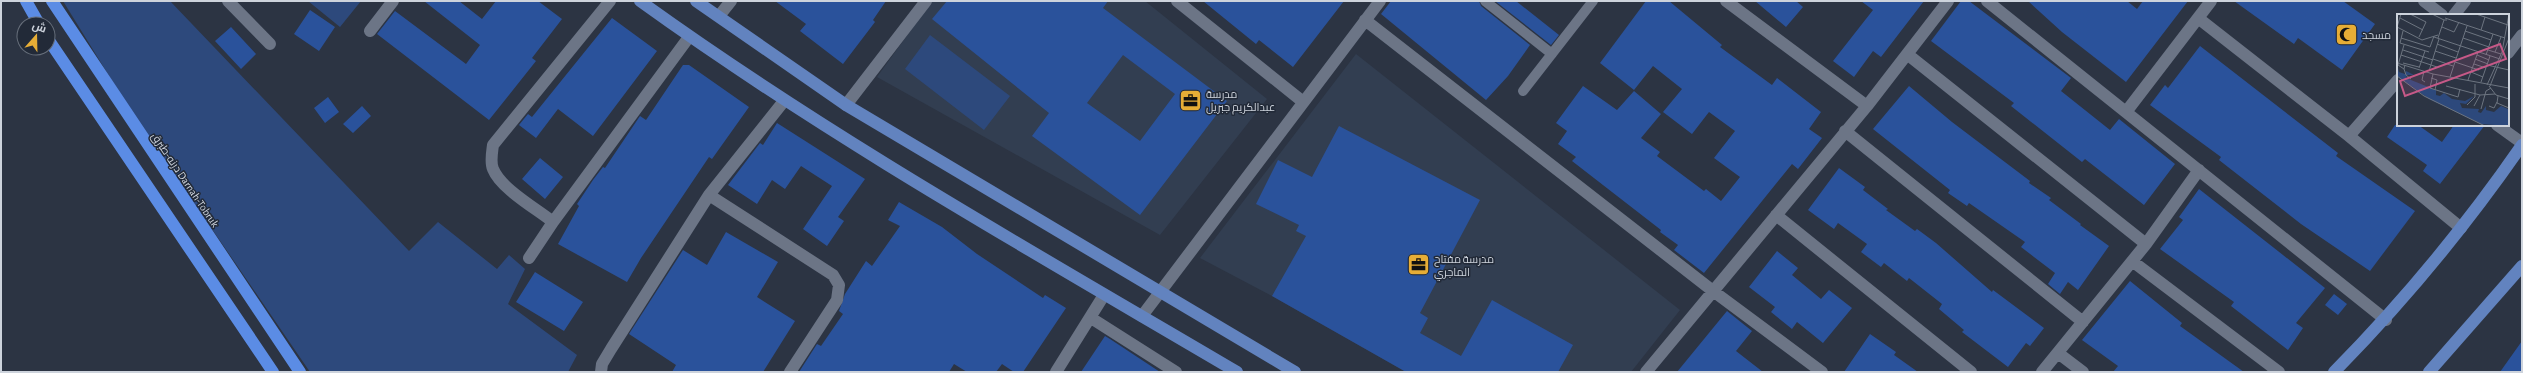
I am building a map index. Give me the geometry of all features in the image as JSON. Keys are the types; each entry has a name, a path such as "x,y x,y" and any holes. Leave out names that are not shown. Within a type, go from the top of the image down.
{"highway":[{"path":"26,1 34,16"},
{"name":"درنه-طبرق Darnah-Tobruk","path":"52,1 300,372"},
{"path":"56,51 273,372"}],"main road":[{"path":"640,1 784,101 1104,295 1237,372"},
{"path":"696,1 846,105 1158,292 1295,372"},
{"path":"2334,372 2386,320 2461,228 2522,144"},
{"path":"2429,372 2522,266"}],"street":[{"path":"228,1 270,44"},
{"path":"370,31 393,1"},
{"path":"554,222 506,186 498,176 491,162 493,145 610,1"},
{"path":"718,16 731,1"},
{"path":"846,105 926,1"},
{"path":"1177,1 1302,101"},
{"path":"1142,316 1158,292 1302,101 1380,1"},
{"path":"1726,1 1867,106"},
{"path":"1646,372 1867,106 1948,1"},
{"path":"1987,1 2386,320"},
{"path":"2126,112 2211,1"},
{"path":"2424,1 2441,14"},
{"path":"2455,14 2465,1"},
{"path":"2198,18 2349,136 2461,228"},
{"path":"1365,20 1713,291 1822,372"},
{"path":"2509,52 2522,35"},
{"path":"529,258 690,37"},
{"path":"1908,54 2146,244"},
{"path":"2349,136 2397,81"},
{"path":"601,372 602,364 611,349 709,194 784,101"},
{"path":"2498,126 2522,144"},
{"path":"1846,131 2083,322"},
{"path":"2042,372 2146,244 2199,170"},
{"path":"709,194 833,275 839,285 837,300 790,372"},
{"path":"1776,215 1971,372"},
{"path":"2132,261 2279,372"},
{"path":"1056,372 1104,295"},
{"path":"1091,318 1176,372"},
{"path":"2058,353 2083,372"}],"lane":[{"path":"1485,1 1552,54"},
{"path":"1523,91 1593,1"}],"shaded area":[{"path":"63,1 170,1 409,251 438,222 497,269 509,255 525,269 508,304 577,355 568,372 310,372 127,105"},
{"path":"308,1 361,1 340,27"},
{"path":"932,1 1145,1 1267,99 1160,235 877,77"},
{"path":"930,35 1010,96 984,130 905,69"},
{"path":"1356,54 1680,310 1631,372 1406,372 1272,296 1200,258"}],"building":[{"path":"424,1 459,1 482,19 496,1 538,1 562,19 532,58 536,61 489,120 377,34 395,11 466,64 480,45"},
{"path":"775,1 886,1 873,20 875,22 843,64 800,31 806,24"},
{"path":"947,1 1108,1 1103,8 1227,101 1140,215 1032,136 1049,113 932,19","holes":["1123,55 1175,94 1140,141 1087,103"]},
{"path":"1203,1 1344,1 1293,67 1259,40 1256,44"},
{"path":"1391,1 1479,1 1481,6 1530,45 1508,76 1486,100 1381,14"},
{"path":"1495,1 1516,1 1559,35 1551,45"},
{"path":"1646,1 1669,1 1722,45 1720,47 1772,85 1777,78 1821,112 1809,129 1822,138 1798,169 1792,164 1704,273 1674,250 1678,245 1572,161 1576,157 1558,144 1567,131 1556,123 1583,86 1617,110 1634,91 1661,114 1641,138 1660,152 1657,156 1704,191 1706,189 1721,201 1740,177 1714,158 1735,131 1709,112 1692,134 1663,112 1682,89 1653,66 1634,90 1600,63"},
{"path":"1755,1 1796,1 1803,7 1786,27"},
{"path":"1861,1 1924,1 1881,57 1873,51 1854,77 1833,61 1873,10"},
{"path":"1961,1 1969,1 2071,78 2061,91 2110,130 2119,119 2175,164 2144,205 2085,159 2082,162 2011,106 2014,103 1931,41"},
{"path":"2028,1 2127,1 2137,9 2143,1 2188,1 2126,82 2062,32"},
{"path":"2234,1 2343,1 2375,24 2342,70 2298,38 2294,44"},
{"path":"310,10 335,27 319,51 294,34"},
{"path":"612,18 657,51 593,136 558,109 536,138 519,125 528,114 532,117"},
{"path":"231,27 256,54 241,69 215,41"},
{"path":"2200,46 2338,153 2336,156 2415,211 2370,271 2301,224 2219,160 2221,157 2150,105 2165,85 2168,88"},
{"path":"683,65 689,65 749,107 712,159 709,157 641,258 627,282 558,244 579,206 577,204 593,180 603,167 605,168 640,116 646,120"},
{"path":"1909,86 1952,122 2030,181 2029,183 2051,198 2049,200 2081,224 2080,225 2109,246 2078,290 2068,282 2060,294 2048,284 2055,273 2021,247 2025,242 1969,203 1967,206 1948,193 1950,190 1873,129"},
{"path":"328,97 339,112 325,123 314,108"},
{"path":"362,106 371,116 353,133 343,124"},
{"path":"777,123 865,179 838,217 844,221 827,246 803,229 832,186 801,166 785,189 772,180 757,204 728,185 760,143 763,145"},
{"path":"2395,125 2419,126 2442,142 2453,126 2484,126 2440,184 2423,171 2427,165 2387,137"},
{"path":"1339,126 1480,200 1420,313 1428,318 1420,333 1461,356 1492,300 1573,345 1558,372 1406,372 1272,296 1306,236 1296,231 1299,225 1256,204 1278,160 1312,177"},
{"path":"540,158 563,177 545,199 522,179"},
{"path":"1839,168 1865,187 1863,190 1888,209 1886,210 1915,231 1917,229 1936,243 1992,292 1993,290 2044,328 2030,346 2026,343 2008,367 1962,332 1964,330 1939,309 1942,304 1909,278 1907,281 1884,263 1881,267 1861,252 1867,244 1838,223 1834,229 1808,210"},
{"path":"2199,189 2325,288 2296,323 2303,328 2288,350 2231,306 2234,302 2160,249 2183,220 2179,217"},
{"path":"899,202 942,227 977,254 1043,298 1045,295 1066,308 1023,372 1014,372 1002,364 996,372 967,372 954,364 949,372 799,372 817,344 821,346 843,314 839,311 845,294 866,261 872,266 900,226 888,220"},
{"path":"726,232 778,262 757,297 795,321 763,372 672,372 676,365 629,334 683,250 707,265"},
{"path":"1777,251 1798,268 1792,275 1821,299 1829,290 1852,308 1823,343 1797,322 1792,329 1771,312 1775,307 1749,287"},
{"path":"535,272 583,302 564,331 516,302"},
{"path":"2130,281 2182,323 2180,326 2244,372 2113,372 2118,366 2082,340"},
{"path":"2334,294 2347,304 2338,315 2325,305"},
{"path":"1727,311 1752,331 1736,351 1763,372 1677,372"},
{"path":"1870,334 1896,352 1894,355 1918,372 1844,372"},
{"path":"1105,336 1110,339 1160,372 1081,372"},
{"path":"2522,341 2522,372 2500,372"}],"place":[{"name":"مسجد","path":"2347,35"},
{"name":"مدرسة عبدالكريم جبريل","path":"1190,100"},
{"name":"مدرسة مفتاح الماجري","path":"1418,265"}]}
